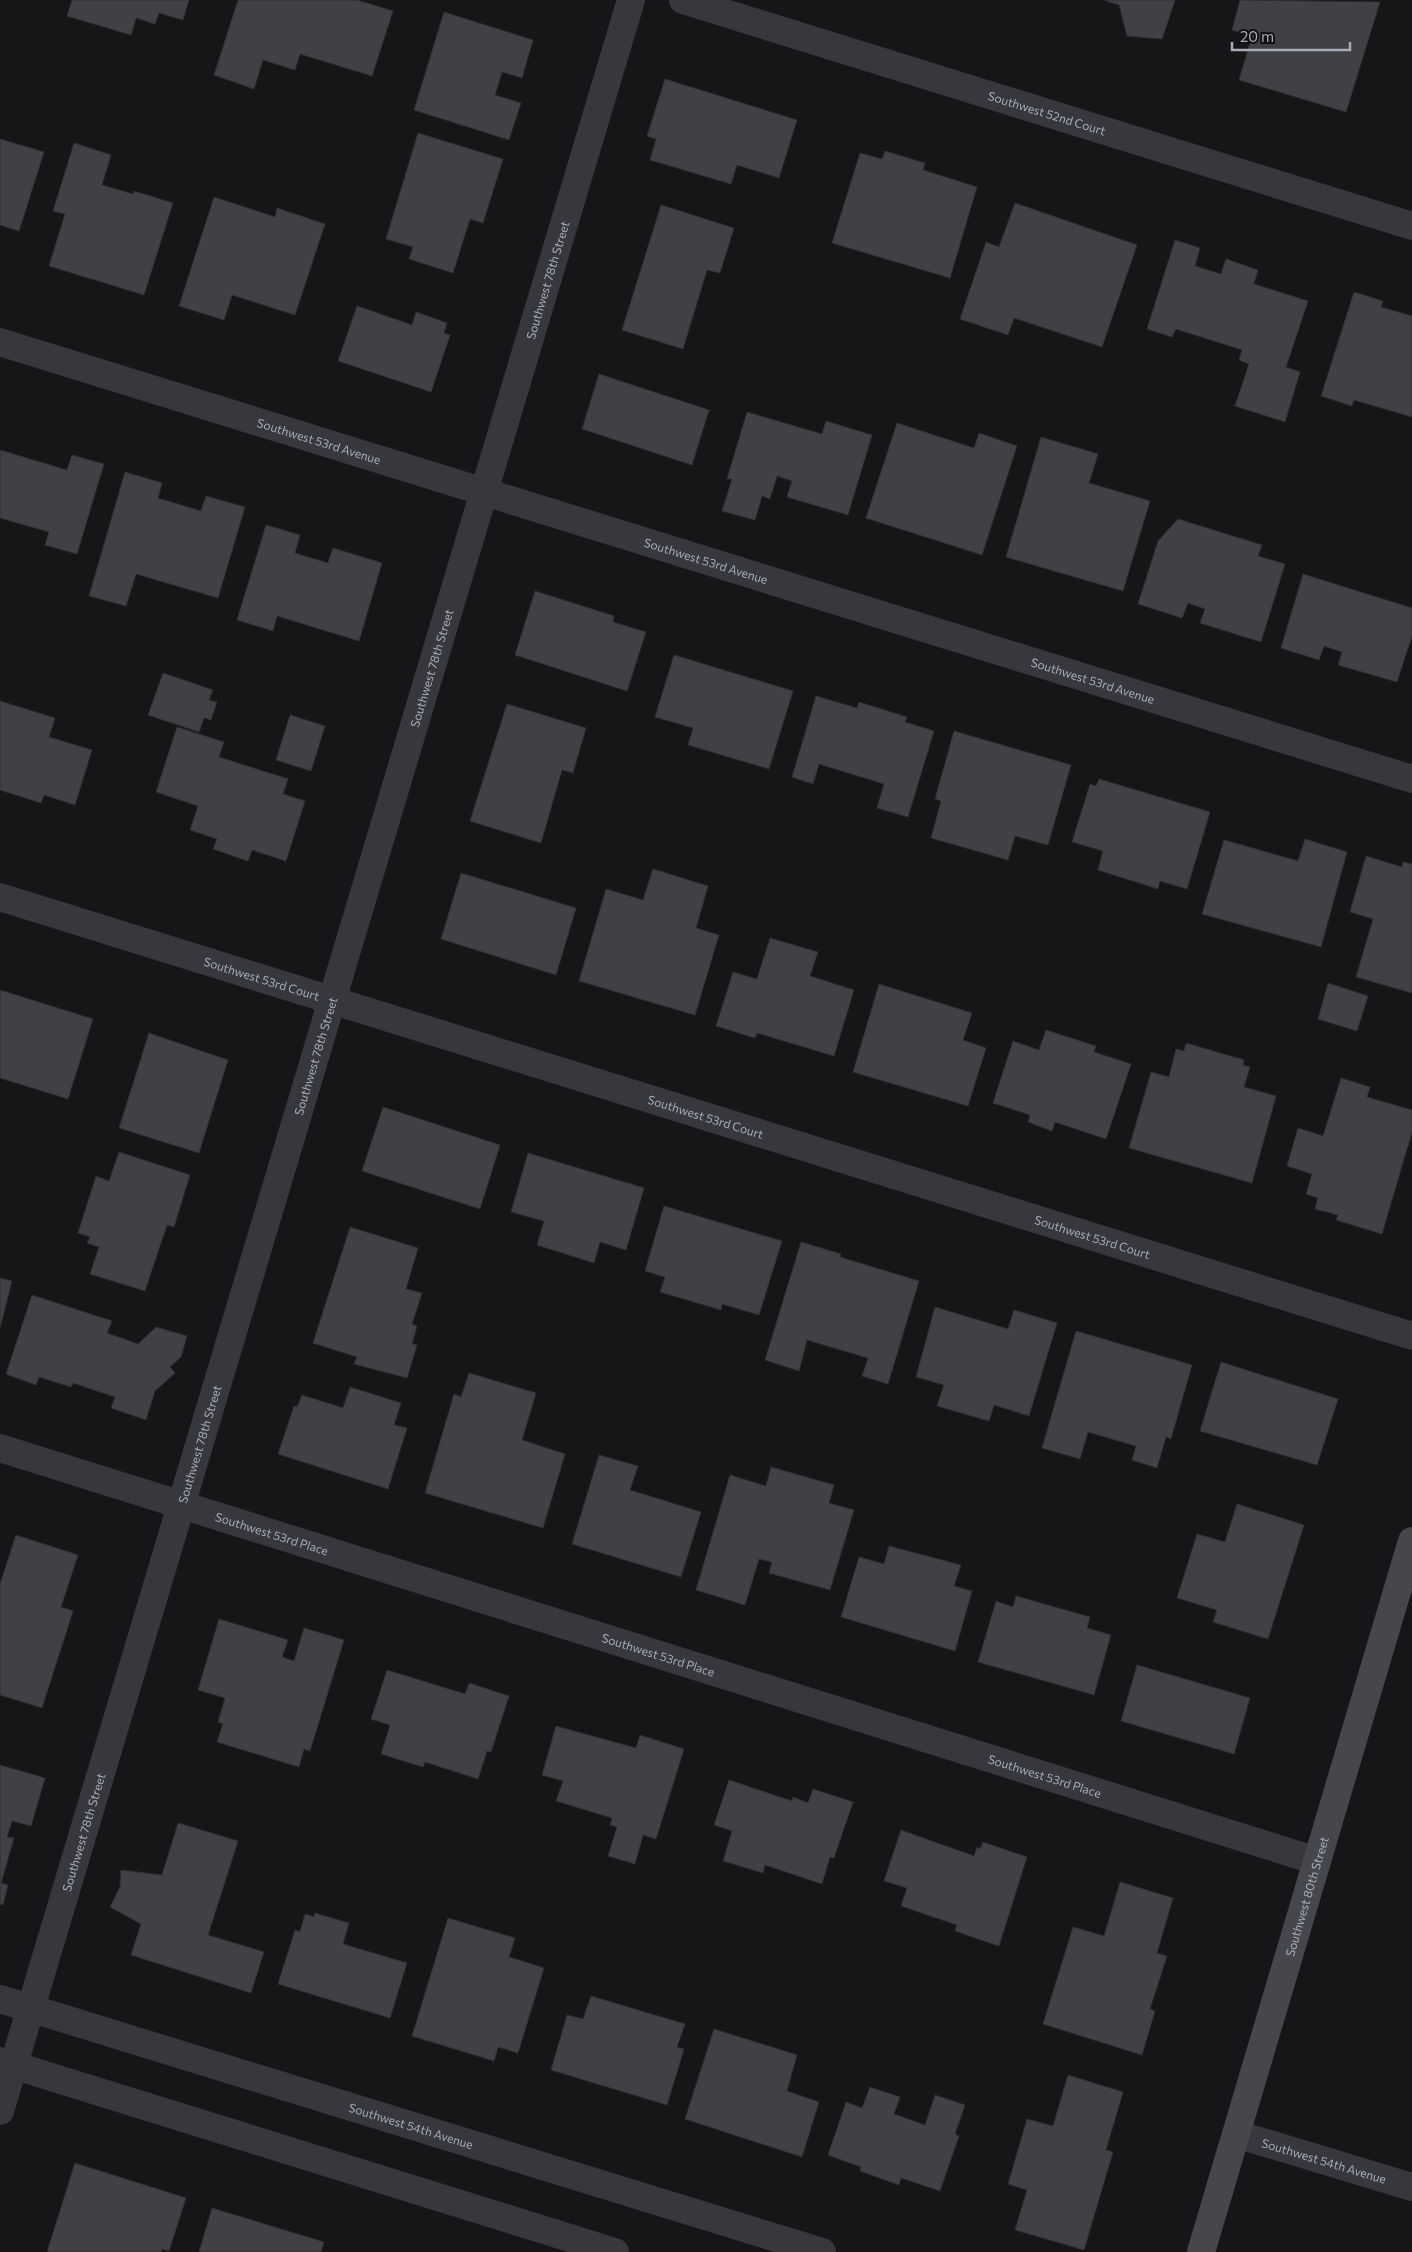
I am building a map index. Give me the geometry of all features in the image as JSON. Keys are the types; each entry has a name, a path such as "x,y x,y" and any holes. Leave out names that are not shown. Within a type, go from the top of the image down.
{"street":[{"name":"Southwest 78th Street","path":"0,2111 7,2063 31,2009 631,0"},
{"name":"Southwest 52nd Court","path":"683,0 1412,226"},
{"name":"Southwest 53rd Avenue","path":"0,342 1412,779"},
{"name":"Southwest 53rd Court","path":"0,897 1412,1336"},
{"name":"Southwest 53rd Place","path":"0,1448 1317,1861"},
{"name":"Southwest 80th Street","path":"1201,2252 1412,1541"},
{"name":"Southwest 54th Avenue","path":"0,1999 822,2252"},
{"path":"7,2063 615,2252"},
{"name":"Southwest 54th Avenue","path":"1236,2134 1412,2187"}],"building":[{"path":"72,0 189,0 183,20 159,13 155,24 136,18 131,35 67,16"},
{"path":"238,0 357,0 393,11 372,76 300,54 295,70 263,60 254,89 214,75"},
{"path":"1104,0 1175,0 1162,39 1127,36 1119,5"},
{"path":"1240,0 1380,2 1346,112 1239,80 1252,36 1232,30"},
{"path":"444,12 533,40 522,78 502,72 495,95 521,103 509,140 414,110"},
{"path":"665,79 797,120 779,178 737,165 731,184 650,160 656,139 647,136"},
{"path":"418,133 503,159 483,223 470,219 453,273 409,259 413,247 386,239"},
{"path":"0,139 44,152 19,231 0,225"},
{"path":"74,143 111,155 102,185 133,194 134,191 173,203 144,295 49,266 65,214 53,211"},
{"path":"885,151 925,163 923,170 977,187 950,278 832,243 860,153 882,159"},
{"path":"214,197 275,217 277,208 325,224 295,315 232,295 224,320 179,306"},
{"path":"1015,203 1137,245 1102,347 1014,318 1008,335 960,319 986,242 999,247"},
{"path":"661,205 734,228 720,273 707,270 683,349 622,330"},
{"path":"1175,240 1200,248 1195,266 1221,274 1226,259 1258,270 1254,284 1308,301 1286,367 1300,372 1285,422 1235,406 1249,364 1239,360 1242,350 1176,329 1172,337 1147,329"},
{"path":"1354,292 1383,301 1381,307 1412,316 1412,417 1354,400 1352,406 1321,396"},
{"path":"357,306 412,325 416,312 447,323 444,333 450,335 431,392 338,361"},
{"path":"599,374 709,410 692,465 582,429"},
{"path":"747,412 822,434 826,421 872,435 848,515 787,497 792,481 777,476 770,499 762,496 755,520 722,511 732,479 727,479"},
{"path":"897,423 974,448 979,433 1017,446 982,555 866,518"},
{"path":"1041,437 1098,454 1089,483 1150,501 1123,591 1006,557"},
{"path":"0,450 67,470 72,455 104,464 77,554 45,545 49,532 0,518"},
{"path":"125,472 162,483 158,498 201,511 206,496 245,507 218,598 136,574 126,606 89,596"},
{"path":"1178,519 1262,545 1258,556 1285,564 1261,642 1200,623 1205,609 1188,603 1182,618 1138,604 1158,541"},
{"path":"266,525 300,535 295,553 328,563 333,548 382,563 359,641 277,616 273,631 237,620"},
{"path":"1303,574 1412,608 1412,636 1397,682 1338,665 1342,652 1324,646 1319,660 1281,648"},
{"path":"535,591 614,616 613,622 646,632 627,691 515,655"},
{"path":"674,655 793,691 769,769 688,745 693,728 655,717"},
{"path":"163,673 213,690 209,700 217,702 211,720 204,718 199,732 148,715"},
{"path":"816,696 857,708 859,702 907,717 905,722 934,731 908,817 877,808 884,784 819,764 813,784 792,777"},
{"path":"0,701 55,718 49,737 92,750 75,805 44,795 41,803 0,790"},
{"path":"507,704 586,728 573,773 562,770 541,843 470,821"},
{"path":"290,715 325,726 311,771 276,760"},
{"path":"177,727 224,742 219,757 288,779 283,794 305,801 286,861 252,850 248,861 213,849 217,839 190,830 198,806 156,792"},
{"path":"954,731 1071,765 1048,845 1015,836 1008,860 931,838 941,801 935,799"},
{"path":"1099,779 1210,812 1187,889 1160,881 1158,889 1098,870 1103,851 1072,842 1090,784 1096,786"},
{"path":"1305,839 1347,852 1321,947 1202,914 1224,840 1298,861"},
{"path":"1366,856 1402,867 1403,862 1412,864 1412,993 1356,977 1373,919 1350,912"},
{"path":"653,869 708,886 696,928 719,935 695,1015 579,981 606,889 643,900"},
{"path":"461,873 576,908 556,975 441,939"},
{"path":"770,938 818,952 810,976 854,990 834,1056 757,1033 755,1038 716,1026 733,972 757,979"},
{"path":"1328,983 1368,996 1357,1031 1318,1019"},
{"path":"879,984 972,1013 963,1040 986,1048 968,1106 853,1072"},
{"path":"0,990 93,1019 68,1099 0,1078"},
{"path":"1046,1030 1096,1046 1094,1052 1131,1064 1106,1139 1055,1122 1052,1131 1028,1122 1030,1115 993,1103 1013,1041 1039,1050"},
{"path":"149,1033 228,1060 199,1153 119,1128"},
{"path":"1186,1043 1244,1060 1243,1065 1250,1067 1244,1087 1276,1096 1252,1183 1129,1148 1151,1072 1169,1077 1176,1049 1184,1051"},
{"path":"1341,1078 1370,1087 1367,1097 1412,1110 1412,1132 1382,1234 1336,1220 1338,1215 1315,1209 1318,1198 1306,1194 1312,1174 1287,1166 1298,1128 1323,1136"},
{"path":"383,1107 500,1145 480,1209 362,1171"},
{"path":"119,1152 190,1175 174,1227 167,1225 145,1291 90,1274 99,1247 87,1243 90,1237 78,1233 96,1176 109,1181"},
{"path":"528,1153 644,1188 626,1250 600,1242 594,1263 537,1245 544,1221 511,1212"},
{"path":"664,1206 782,1241 759,1315 722,1304 721,1310 660,1292 665,1277 645,1271"},
{"path":"350,1227 418,1248 406,1289 422,1293 412,1324 417,1326 412,1344 417,1345 407,1378 354,1364 357,1357 313,1343"},
{"path":"801,1242 841,1254 840,1257 919,1281 888,1384 862,1376 868,1358 807,1340 799,1371 765,1360"},
{"path":"0,1278 12,1281 0,1328"},
{"path":"32,1295 112,1321 107,1333 138,1344 156,1327 187,1336 181,1357 170,1367 175,1373 155,1391 146,1420 111,1408 115,1397 73,1383 71,1387 39,1377 36,1385 6,1374"},
{"path":"935,1307 1008,1329 1014,1310 1057,1323 1029,1416 994,1405 989,1421 937,1406 944,1385 916,1377"},
{"path":"1076,1331 1192,1365 1171,1439 1166,1437 1157,1468 1132,1460 1136,1446 1088,1432 1080,1459 1042,1448"},
{"path":"1221,1362 1338,1399 1317,1465 1200,1431"},
{"path":"469,1373 536,1393 522,1440 565,1454 543,1528 425,1493 454,1394 461,1397"},
{"path":"350,1387 401,1403 394,1425 407,1428 388,1489 278,1454 294,1406 297,1407 302,1395 343,1408"},
{"path":"599,1455 638,1466 630,1490 701,1512 681,1577 572,1544"},
{"path":"771,1467 834,1485 829,1503 854,1510 830,1590 769,1573 772,1562 759,1559 745,1605 696,1590 730,1475 766,1486"},
{"path":"1237,1504 1304,1525 1268,1639 1213,1622 1217,1610 1177,1598 1197,1534 1225,1542"},
{"path":"16,1535 78,1555 61,1607 73,1611 42,1708 0,1695 0,1584"},
{"path":"889,1546 961,1565 954,1586 972,1591 955,1651 841,1617 859,1557 884,1564"},
{"path":"1016,1596 1090,1617 1087,1628 1111,1635 1094,1695 978,1662 996,1601 1013,1607"},
{"path":"219,1619 288,1640 282,1657 294,1661 304,1628 344,1640 310,1751 304,1749 299,1767 217,1742 223,1724 218,1722 225,1698 198,1690"},
{"path":"1137,1665 1250,1698 1234,1754 1121,1721"},
{"path":"387,1670 465,1694 469,1683 509,1696 491,1752 487,1751 478,1779 425,1762 423,1767 381,1754 390,1725 371,1719"},
{"path":"556,1726 636,1748 640,1735 684,1749 656,1839 643,1835 635,1864 608,1856 617,1827 610,1825 612,1818 556,1801 563,1781 542,1775"},
{"path":"0,1765 45,1778 31,1826 12,1821 7,1837 14,1838 1,1883 8,1885 3,1905 0,1904"},
{"path":"729,1780 792,1801 793,1797 808,1803 813,1789 853,1802 834,1858 830,1857 822,1884 765,1865 763,1873 723,1861 732,1831 714,1825"},
{"path":"178,1823 238,1841 208,1935 264,1952 251,1993 131,1955 141,1924 110,1907 120,1887 121,1870 162,1875"},
{"path":"901,1830 974,1856 977,1847 980,1849 983,1842 1027,1857 999,1946 955,1931 957,1925 901,1906 907,1888 884,1881"},
{"path":"1120,1882 1173,1898 1157,1953 1167,1956 1150,2009 1155,2011 1142,2055 1043,2024 1073,1927 1104,1936"},
{"path":"315,1913 349,1923 343,1944 407,1963 390,2018 278,1984 295,1930 300,1932 305,1914 314,1917"},
{"path":"448,1918 515,1938 509,1957 544,1968 518,2053 498,2047 494,2061 412,2036"},
{"path":"591,1996 685,2024 677,2047 684,2049 667,2105 551,2070 567,2015 583,2019"},
{"path":"714,2029 797,2055 787,2091 819,2102 802,2157 685,2119"},
{"path":"1068,2075 1123,2092 1106,2150 1113,2152 1084,2250 1015,2230 1027,2190 1008,2184 1027,2119 1053,2126"},
{"path":"870,2087 900,2097 894,2114 925,2125 935,2095 965,2105 955,2134 959,2136 940,2191 901,2178 899,2185 860,2171 861,2167 828,2155 846,2102 862,2108"},
{"path":"75,2163 186,2198 169,2251 162,2249 161,2252 47,2252"},
{"path":"212,2208 324,2242 321,2252 199,2252"}]}
